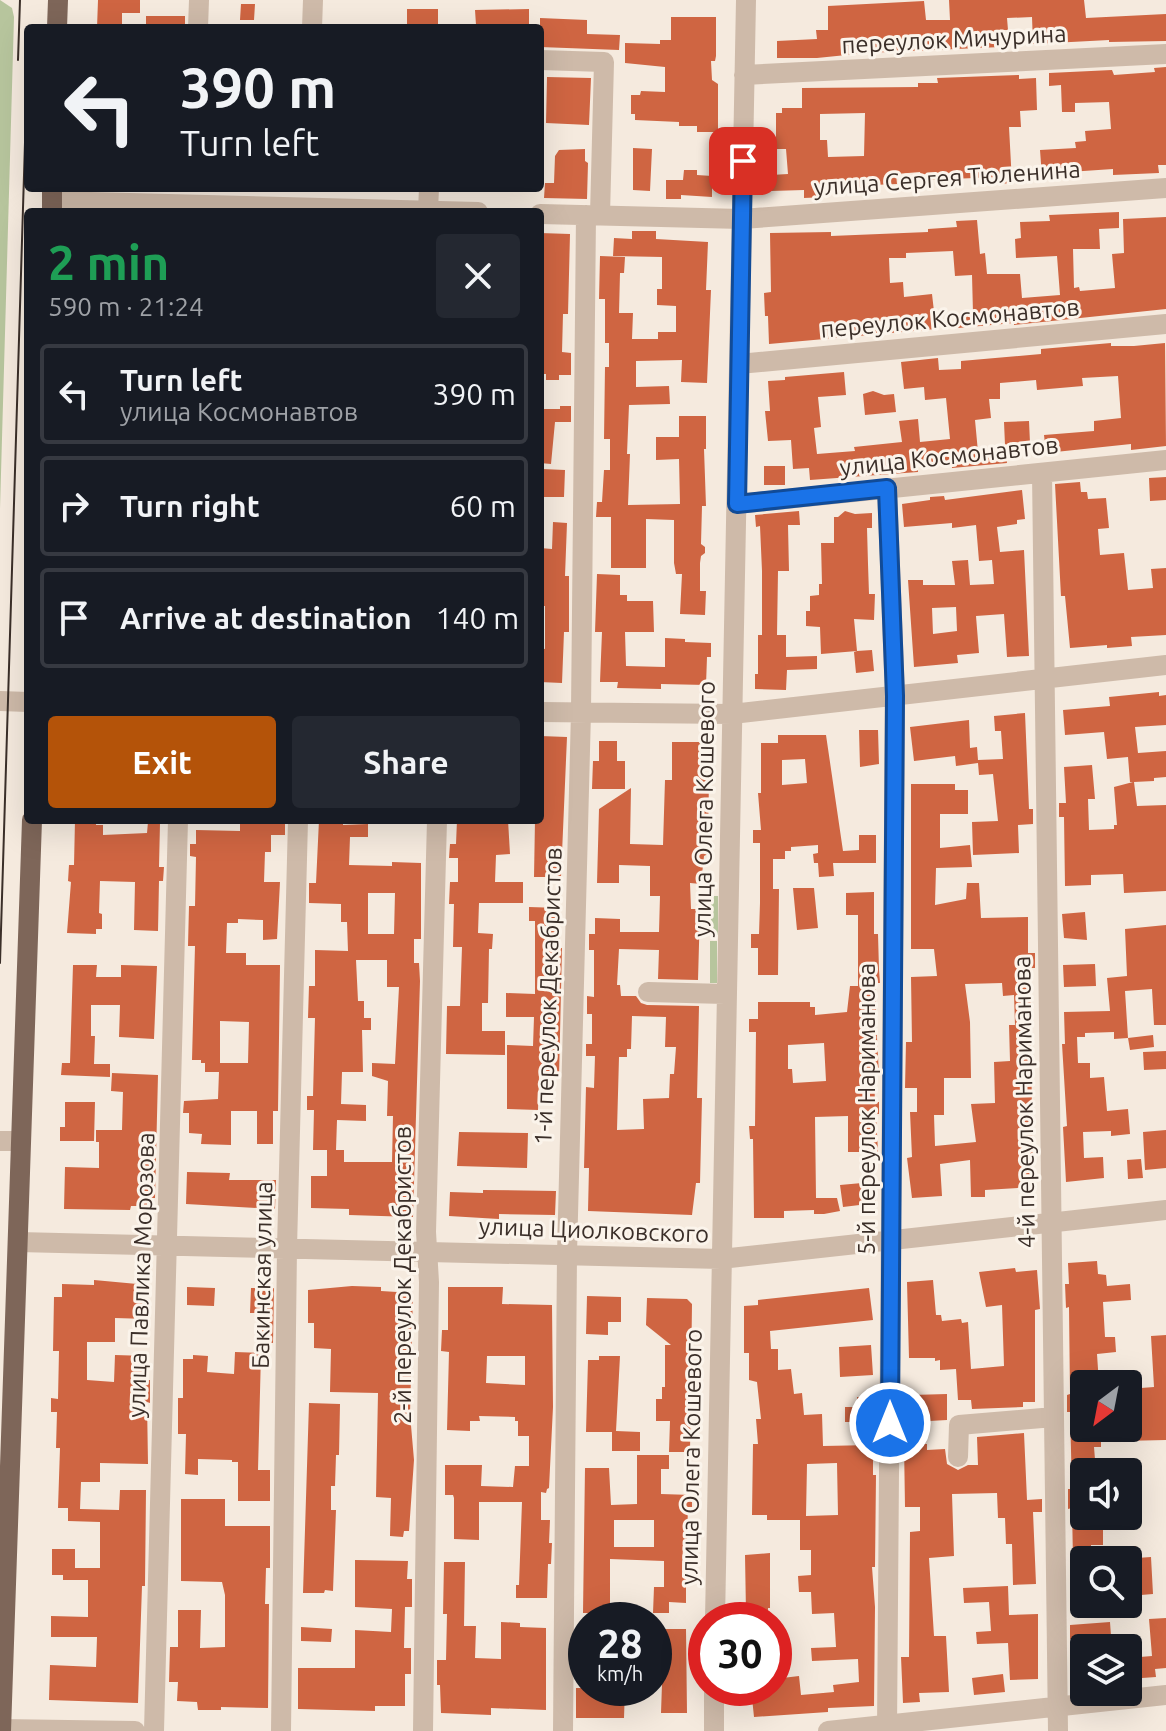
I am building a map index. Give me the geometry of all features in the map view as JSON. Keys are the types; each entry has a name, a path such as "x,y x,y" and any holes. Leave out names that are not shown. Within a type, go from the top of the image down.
{"main road":[{"path":"57,24 58,0"},
{"path":"1,1730 6,1394 18,1242 10,1141 32,824"}],"street":[{"path":"198,24 199,0"},
{"path":"312,24 313,0"},
{"name":"улица Олега Кошевого","path":"715,1602 746,0"},
{"name":"переулок Мичурина","path":"744,75 1166,54"},
{"name":"1-й переулок Декабристов","path":"544,60 604,62 593,215 567,1254 563,1731"},
{"name":"улица Сергея Тюленина","path":"544,214 742,219 1166,188"},
{"path":"52,200 308,203 389,208"},
{"name":"переулок Космонавтов","path":"739,364 1166,324"},
{"name":"улица Космонавтов","path":"737,504 1166,460"},
{"name":"4-й переулок Нариманова","path":"1042,473 1058,1731"},
{"name":"5-й переулок Нариманова","path":"887,488 895,696 888,1728"},
{"path":"544,712 732,714 1166,665"},
{"path":"0,701 24,702"},
{"name":"улица Павлика Морозова","path":"154,1731 178,824"},
{"name":"Бакинская улица","path":"281,1731 287,1248 298,824"},
{"name":"2-й переулок Декабристов","path":"423,1731 437,824"},
{"path":"648,992 725,994"},
{"name":"улица Циолковского","path":"18,1242 721,1259 1166,1210"},
{"path":"958,1457 959,1425 1054,1417"},
{"path":"828,1731 888,1728 1166,1695"},
{"path":"714,1706 714,1731"},
{"path":"1,1730 135,1731"}],"green space":[{"path":"0,0 12,8 14,17 0,509"},
{"path":"711,896 718,896 718,935 711,934"},
{"path":"710,941 717,941 717,983 710,983"}],"building":[{"path":"98,0 140,0 140,13 122,13 122,24 97,24"},
{"path":"949,0 1084,0 1086,18 1166,14 1166,41 1033,44 1032,17 1007,18 1008,30 1001,30 1001,47 777,58 777,41 817,39 816,30 828,30 828,6 924,1 926,20 950,20"},
{"path":"241,4 255,4 254,20 240,20"},
{"path":"407,9 438,9 438,24 407,24"},
{"path":"529,9 529,24 476,24 475,10"},
{"path":"146,16 185,16 185,24 146,24"},
{"path":"671,17 716,17 716,56 715,61 711,61 712,80 718,84 718,132 697,132 697,126 679,126 679,122 635,120 635,114 631,114 631,95 640,95 641,91 665,92 665,67 625,63 625,43 660,44 660,40 671,40"},
{"path":"540,18 587,20 587,34 620,35 619,50 544,47 544,24 540,24"},
{"path":"1166,67 1166,165 1158,165 1159,173 1113,175 1113,169 1054,173 1055,176 1042,177 1040,150 1076,148 1075,142 1086,141 1085,131 1111,129 1109,102 1075,103 1075,112 1062,112 1061,85 1049,86 1049,73 1112,70 1114,75 1155,72 1154,68"},
{"path":"1019,75 1019,79 1036,78 1037,110 1020,111 1021,127 1009,127 1012,183 998,184 998,177 927,180 926,174 921,175 920,172 896,174 897,184 873,185 873,189 826,190 826,197 804,198 804,190 771,191 771,175 788,174 786,149 776,149 776,113 782,113 782,108 802,108 802,88 918,87 918,83 938,83 937,78","holes":["865,113 864,156 828,157 827,140 820,140 820,114"]},
{"path":"547,77 591,78 589,125 546,123"},
{"path":"633,148 652,149 650,191 633,190"},
{"path":"585,149 585,161 588,163 587,199 544,198 545,183 554,183 555,156 559,150"},
{"path":"684,170 697,170 697,175 712,176 712,197 681,195 681,199 666,199 666,180 683,180"},
{"path":"1119,212 1119,228 1099,229 1100,249 1073,249 1074,288 1079,287 1080,291 1115,288 1112,254 1124,253 1123,219 1166,217 1166,309 958,328 957,314 973,313 972,275 955,276 953,251 906,253 906,258 889,258 890,283 903,282 904,297 932,294 936,329 769,344 764,293 771,292 770,233 831,232 831,236 928,232 928,229 957,227 956,221 977,220 980,254 985,253 987,274 1020,274 1022,298 1060,295 1057,256 1016,258 1015,239 1021,238 1020,222 1050,221 1049,215"},
{"path":"632,231 656,231 656,239 708,242 706,290 711,290 707,383 681,382 682,360 636,361 636,387 669,386 670,404 629,405 627,454 630,454 628,505 680,504 679,459 656,460 656,437 679,437 679,416 706,416 706,506 702,506 701,544 705,547 705,553 700,563 700,591 706,591 705,615 680,614 682,574 676,574 674,563 674,520 646,519 646,568 611,568 611,517 596,517 597,502 602,502 604,470 610,470 610,439 604,439 605,367 609,367 609,343 605,343 605,299 599,299 600,256 625,257 624,273 620,273 619,313 633,313 632,339 658,339 658,332 676,332 676,306 657,305 657,289 662,289 662,257 613,256 614,238 632,239"},
{"path":"544,233 570,234 568,314 563,314 562,352 571,353 571,375 559,375 559,380 546,380"},
{"path":"1111,343 1111,346 1134,346 1165,343 1166,446 1131,450 1131,444 1046,453 1044,435 1094,431 1094,421 1121,418 1118,376 1082,378 1083,386 1037,390 1036,380 1000,383 1000,399 989,399 991,418 975,420 978,452 1005,449 1007,463 952,468 952,462 918,466 918,472 810,480 809,468 793,469 791,440 768,441 765,411 770,411 768,381 844,372 846,395 818,397 821,427 814,428 817,454 855,451 854,447 902,442 899,421 918,419 920,442 950,439 946,398 925,400 924,387 904,389 901,362 938,358 939,370 961,369 961,361 1041,354 1041,349"},
{"path":"873,391 884,395 894,394 896,412 865,415 863,394"},
{"path":"560,406 571,406 571,422 555,422 551,464 544,463 544,409 560,409"},
{"path":"1029,421 1030,443 1005,445 1004,422"},
{"path":"764,466 785,466 785,485 764,485"},
{"path":"544,469 565,470 564,497 544,497"},
{"path":"1166,477 1166,500 1150,501 1149,478"},
{"path":"1080,482 1081,492 1087,492 1088,499 1106,498 1109,528 1098,529 1100,555 1124,553 1128,590 1153,588 1151,569 1166,568 1166,635 1131,637 1132,646 1070,648 1065,596 1061,596 1055,484"},
{"path":"1022,490 1025,519 1017,520 1017,524 997,527 1000,552 1024,550 1029,656 1007,657 1004,614 976,616 979,653 957,655 958,663 914,667 908,580 923,580 923,585 955,585 952,561 968,560 970,585 994,584 992,560 979,561 976,525 952,528 952,523 904,527 902,504 930,500 930,497 944,496 945,500","holes":["956,607 957,631 933,634 932,608"]},
{"path":"799,511 800,525 788,525 789,571 778,571 777,635 786,635 786,657 817,656 817,669 787,670 786,690 755,689 758,635 762,635 762,571 760,526 756,527 755,515"},
{"path":"845,511 872,513 872,528 867,528 869,594 875,594 874,620 854,619 857,651 821,654 820,627 806,626 806,611 810,611 810,596 819,595 819,584 822,584 821,543 834,543 834,517"},
{"path":"553,522 567,523 565,576 569,576 569,632 564,632 562,683 544,682 544,548 552,549"},
{"path":"597,574 620,575 620,595 627,595 627,601 653,601 654,632 625,632 626,666 665,667 665,638 711,643 706,685 661,684 661,689 617,688 618,682 600,682 602,632 595,632"},
{"path":"872,650 874,671 856,673 854,652"},
{"path":"1159,692 1159,696 1166,695 1166,725 1135,727 1138,753 1166,751 1166,777 1134,782 1137,806 1166,805 1166,891 1124,893 1123,874 1091,875 1091,885 1065,886 1064,817 1059,817 1059,803 1066,803 1064,767 1092,765 1095,799 1088,799 1089,830 1114,829 1117,825 1114,787 1133,782 1130,782 1128,757 1107,759 1104,732 1065,735 1063,710 1110,706 1109,697"},
{"path":"1025,713 1029,809 1033,809 1033,824 1018,825 1019,853 973,855 972,822 998,821 993,774 979,775 978,763 956,766 955,756 914,761 910,727 969,720 970,748 977,747 978,760 1003,759 1001,731 995,731 994,716"},
{"path":"859,730 878,730 879,764 860,767"},
{"path":"778,735 826,735 843,851 859,850 859,835 876,835 876,863 833,863 834,876 819,877 818,863 814,863 813,854 818,853 818,845 791,847 791,851 785,851 785,859 773,859 773,889 779,889 778,975 758,975 758,948 751,948 751,934 759,934 760,843 753,843 753,830 761,830 758,793 761,793 761,743 778,743","holes":["805,759 807,783 782,785 782,760"]},
{"path":"544,736 567,737 561,877 534,877 535,824 544,824"},
{"path":"599,741 617,741 617,761 625,761 625,789 592,789 593,761 599,761"},
{"path":"672,742 704,742 703,774 709,774 708,854 704,856 701,884 690,883 691,909 700,909 698,980 658,979 659,950 619,949 617,985 620,985 621,996 636,996 647,1005 699,1006 697,1098 702,1098 700,1183 696,1183 692,1215 588,1211 589,1168 584,1168 586,1087 594,1088 595,1056 586,1056 586,1044 592,1044 592,1014 587,1014 587,996 594,997 594,950 589,950 589,934 595,934 595,918 620,919 620,932 659,932 660,896 650,896 650,866 619,865 619,883 597,883 599,809 631,788 630,844 663,845 665,780 672,780","holes":["632,1016 666,1017 665,1047 676,1047 669,1098 643,1099 644,1129 617,1130 619,1057 627,1057 627,1049 631,1049"]},
{"path":"911,784 955,784 955,790 968,790 968,814 940,814 940,848 970,845 972,867 936,868 935,905 966,899 967,883 979,883 981,918 1028,917 1028,953 1035,953 1035,968 1030,968 1033,1187 985,1190 985,1197 971,1197 970,1160 940,1164 942,1196 912,1198 907,1158 912,1157 910,1112 917,1112 917,1088 905,1088 906,1042 912,1042 911,977 937,976 934,949 911,949","holes":["1002,983 1003,996 1014,995 1015,1025 1009,1025 1010,1061 994,1062 995,1103 971,1104 976,1142 935,1146 934,1115 944,1115 944,1078 971,1078 970,1022 965,984"]},
{"path":"75,824 103,825 103,835 147,833 148,824 160,824 159,867 164,867 163,881 159,881 158,931 134,930 135,882 100,881 102,929 96,929 96,934 67,933 71,882 68,881 69,865 74,865"},
{"path":"240,824 285,824 285,835 271,835 271,852 265,852 264,882 280,882 277,939 263,940 263,920 238,919 238,923 227,923 226,953 246,953 246,965 280,965 278,1111 273,1111 273,1144 257,1144 257,1111 231,1111 231,1145 201,1144 202,1134 189,1133 189,1113 183,1113 184,1101 218,1099 219,1072 205,1072 205,1063 192,1060 195,946 188,946 189,906 195,906 196,857 190,856 190,844 196,844 196,830 240,831","holes":["220,1021 249,1022 248,1063 220,1063"]},
{"path":"319,824 368,824 368,837 350,837 349,865 421,863 421,939 414,939 414,963 419,963 420,981 413,1217 349,1215 349,1209 311,1208 311,1176 327,1176 327,1150 313,1150 314,1110 307,1110 307,1096 313,1096 315,1018 308,1018 309,986 315,986 315,950 348,951 347,922 341,922 341,904 309,903 309,883 316,883","holes":["368,893 395,893 394,934 368,934","356,960 387,960 387,987 399,987 395,1064 372,1063 372,1076 388,1081 387,1116 393,1116 392,1162 344,1162 344,1150 336,1150 337,1120 366,1121 366,1105 341,1104 342,1072 363,1072 362,1030 371,1030 371,1018 364,1018 364,1001 358,1001"]},
{"path":"457,824 508,824 510,854 496,855 495,882 523,882 523,903 479,903 478,933 493,934 492,949 489,949 488,1003 482,1003 482,1031 505,1031 505,1055 446,1054 447,1006 460,1006 462,947 453,947 454,904 449,904 450,882 458,882 458,858 449,858 450,844 456,844"},
{"path":"793,888 814,888 818,928 797,930"},
{"path":"874,892 874,934 878,934 880,983 876,983 879,1075 874,1075 875,1102 879,1102 879,1114 876,1114 878,1152 848,1152 848,1116 815,1117 816,1198 837,1198 840,1211 814,1214 814,1210 784,1211 784,1218 754,1218 753,1139 750,1139 749,1126 755,1126 756,1032 749,1032 749,1019 758,1019 758,1002 810,1002 810,1007 815,1007 815,1015 847,1012 850,986 858,986 858,915 846,915 846,893","holes":["824,1043 826,1081 793,1083 792,1069 788,1069 788,1045"]},
{"path":"529,907 560,908 559,948 562,948 559,1077 539,1076 538,1110 507,1109 507,1045 533,1046 534,1017 506,1017 506,993 535,994 535,921 529,921"},
{"path":"1085,912 1087,940 1064,938 1062,914"},
{"path":"1166,925 1166,1025 1154,1025 1152,989 1125,991 1128,1038 1114,1039 1114,1032 1085,1033 1085,1037 1077,1037 1078,1063 1090,1063 1090,1078 1104,1077 1107,1111 1128,1109 1130,1134 1111,1136 1111,1131 1083,1132 1084,1158 1103,1157 1104,1178 1066,1182 1064,1012 1110,1011 1107,978 1127,976 1125,929"},
{"path":"1095,964 1096,986 1064,987 1063,965"},
{"path":"73,965 97,965 96,977 121,977 121,965 157,966 154,1039 119,1037 120,1005 91,1005 91,1036 95,1036 94,1064 110,1064 110,1077 61,1075 62,1063 70,1063"},
{"path":"1153,1035 1154,1047 1130,1050 1128,1038"},
{"path":"1166,1051 1166,1069 1144,1070 1143,1052"},
{"path":"112,1073 158,1075 155,1198 147,1198 147,1206 131,1206 130,1210 64,1209 65,1167 99,1168 96,1130 122,1130 123,1092 111,1091"},
{"path":"65,1102 95,1102 94,1141 60,1141 60,1127 65,1127"},
{"path":"1166,1130 1166,1168 1145,1170 1143,1132"},
{"path":"459,1132 528,1133 527,1168 457,1166"},
{"path":"1141,1159 1143,1178 1128,1179 1127,1160"},
{"path":"187,1172 230,1173 229,1180 276,1180 275,1209 186,1204"},
{"path":"873,1182 876,1203 843,1207 840,1185"},
{"path":"483,1190 556,1191 555,1215 499,1214 499,1219 449,1216 450,1192 483,1193"},
{"path":"1097,1261 1098,1274 1106,1275 1107,1286 1130,1284 1131,1300 1103,1302 1105,1337 1115,1337 1116,1352 1097,1354 1098,1370 1070,1370 1070,1394 1069,1307 1066,1308 1065,1284 1069,1284 1068,1263"},
{"path":"1015,1268 1016,1272 1037,1270 1040,1309 1035,1310 1035,1402 1023,1402 1023,1407 972,1409 971,1400 958,1400 956,1369 940,1370 940,1360 935,1361 935,1358 909,1358 907,1282 933,1280 936,1315 941,1315 942,1321 961,1319 962,1323 968,1322 971,1369 1004,1366 1002,1305 986,1307 979,1272"},
{"path":"94,1280 148,1285 147,1319 115,1318 115,1342 87,1342 87,1380 114,1382 115,1355 147,1356 146,1380 150,1380 150,1403 147,1402 148,1464 100,1463 100,1482 81,1482 80,1509 119,1510 120,1490 146,1490 145,1586 142,1586 138,1703 49,1700 50,1665 96,1667 97,1637 51,1637 51,1616 88,1617 88,1580 63,1580 63,1575 52,1575 52,1549 75,1549 75,1568 100,1568 100,1522 68,1521 68,1508 58,1508 60,1448 56,1448 57,1412 51,1412 51,1398 58,1399 59,1351 53,1351 54,1297 62,1297 62,1284 94,1285"},
{"path":"352,1286 413,1293 410,1414 414,1460 409,1531 404,1531 403,1537 390,1536 391,1498 376,1497 378,1393 330,1392 331,1349 314,1348 314,1323 308,1323 308,1290"},
{"path":"187,1287 215,1288 214,1306 187,1305"},
{"path":"448,1287 503,1287 502,1304 552,1305 553,1407 549,1488 546,1493 541,1492 541,1520 550,1520 549,1543 552,1543 547,1598 516,1598 522,1502 479,1502 479,1540 454,1539 454,1498 453,1495 445,1495 445,1465 482,1465 481,1486 513,1487 515,1466 529,1466 529,1436 518,1436 515,1417 479,1416 480,1421 470,1421 470,1431 447,1430 449,1352 441,1351 442,1330 448,1330","holes":["487,1356 525,1356 525,1385 486,1383"]},
{"path":"251,1288 274,1288 273,1343 262,1342 262,1313 250,1313"},
{"path":"869,1288 873,1320 770,1331 771,1349 778,1349 778,1370 791,1369 794,1394 802,1393 804,1415 822,1414 823,1446 873,1445 873,1475 876,1475 875,1567 872,1567 875,1607 874,1706 754,1717 753,1706 792,1706 792,1677 799,1676 801,1695 834,1692 833,1685 859,1682 858,1659 812,1661 811,1648 836,1647 834,1613 812,1614 811,1592 799,1592 798,1576 811,1575 811,1550 800,1550 800,1520 767,1520 767,1515 752,1515 753,1444 758,1444 756,1419 761,1419 757,1382 749,1380 749,1353 744,1353 744,1306 758,1305 758,1300","holes":["837,1463 838,1515 806,1516 807,1464"]},
{"path":"587,1296 621,1297 621,1322 608,1322 608,1335 586,1334"},
{"path":"647,1298 687,1299 692,1304 690,1452 669,1452 670,1421 656,1421 656,1399 662,1399 662,1387 665,1387 665,1345 671,1345 646,1325"},
{"path":"1166,1335 1166,1440 1142,1441 1142,1388 1154,1387 1151,1336"},
{"path":"871,1345 873,1375 840,1377 839,1347"},
{"path":"235,1352 261,1353 258,1470 270,1470 270,1501 238,1501 238,1462 232,1460 198,1459 198,1475 185,1474 186,1434 178,1434 178,1398 183,1398 183,1359 193,1359 193,1355 208,1356 207,1372 234,1374"},
{"path":"599,1356 620,1356 616,1431 640,1432 640,1451 612,1451 612,1432 586,1432 588,1360 599,1360"},
{"path":"947,1394 947,1420 912,1422 912,1395"},
{"path":"1070,1394 1070,1412 1067,1412 1067,1395"},
{"path":"857,1397 874,1397 874,1422 845,1422 845,1407 857,1407"},
{"path":"309,1403 340,1404 339,1455 336,1455 335,1486 331,1486 331,1510 336,1510 333,1591 325,1590 324,1593 303,1593"},
{"path":"1024,1433 1027,1500 1042,1499 1042,1512 1033,1512 1036,1584 1013,1585 1012,1544 1006,1544 1005,1518 998,1518 997,1493 952,1494 954,1556 929,1558 934,1636 946,1636 949,1692 919,1693 920,1702 903,1703 901,1657 909,1657 910,1532 920,1531 920,1507 905,1507 904,1444 927,1444 927,1450 945,1449 947,1464 958,1470 968,1465 978,1465 977,1437"},
{"path":"1071,1442 1101,1442 1101,1447 1094,1447 1095,1458 1071,1458"},
{"path":"637,1455 669,1455 669,1469 661,1469 661,1494 692,1495 692,1507 688,1507 687,1542 683,1542 682,1577 686,1577 686,1603 653,1602 654,1587 664,1587 664,1561 610,1559 610,1602 583,1602 585,1468 609,1468 611,1505 637,1504","holes":["614,1520 654,1520 654,1547 614,1547"]},
{"path":"181,1499 225,1499 225,1526 270,1526 270,1568 266,1568 265,1604 269,1604 268,1708 198,1710 197,1702 177,1701 178,1682 169,1682 170,1647 178,1647 178,1610 201,1610 200,1648 225,1647 222,1582 181,1581"},
{"path":"1072,1530 1103,1530 1103,1545 1073,1546"},
{"path":"770,1553 770,1602 746,1602 745,1555"},
{"path":"1151,1557 1153,1594 1142,1595 1142,1558"},
{"path":"355,1560 408,1561 407,1579 412,1579 412,1607 405,1607 404,1648 411,1648 411,1674 405,1674 405,1706 375,1706 375,1711 298,1709 298,1668 355,1668 355,1630 391,1632 392,1609 355,1607"},
{"path":"444,1562 465,1562 464,1626 476,1626 475,1658 501,1659 501,1622 520,1623 520,1627 546,1628 546,1710 491,1708 491,1715 441,1713 437,1660 446,1660"},
{"path":"1008,1586 1009,1615 1038,1614 1038,1679 1010,1680 1008,1643 977,1644 976,1632 991,1631 989,1602 964,1603 963,1588"},
{"path":"1166,1618 1166,1668 1155,1669 1156,1677 1142,1678 1142,1657 1152,1656 1149,1619"},
{"path":"1110,1622 1111,1634 1070,1634 1070,1625"},
{"path":"301,1627 332,1629 331,1642 301,1641"},
{"path":"672,1629 686,1629 687,1713 661,1713 661,1706 672,1706"},
{"path":"1003,1674 1005,1692 974,1695 972,1678"},
{"path":"576,1706 624,1706 624,1718 576,1718"}],"tram line":[{"path":"18,60 20,0"},
{"path":"0,963 24,175"}],"route":[{"path":"743,161 737,504 887,488 895,653 890,1423"}]}
